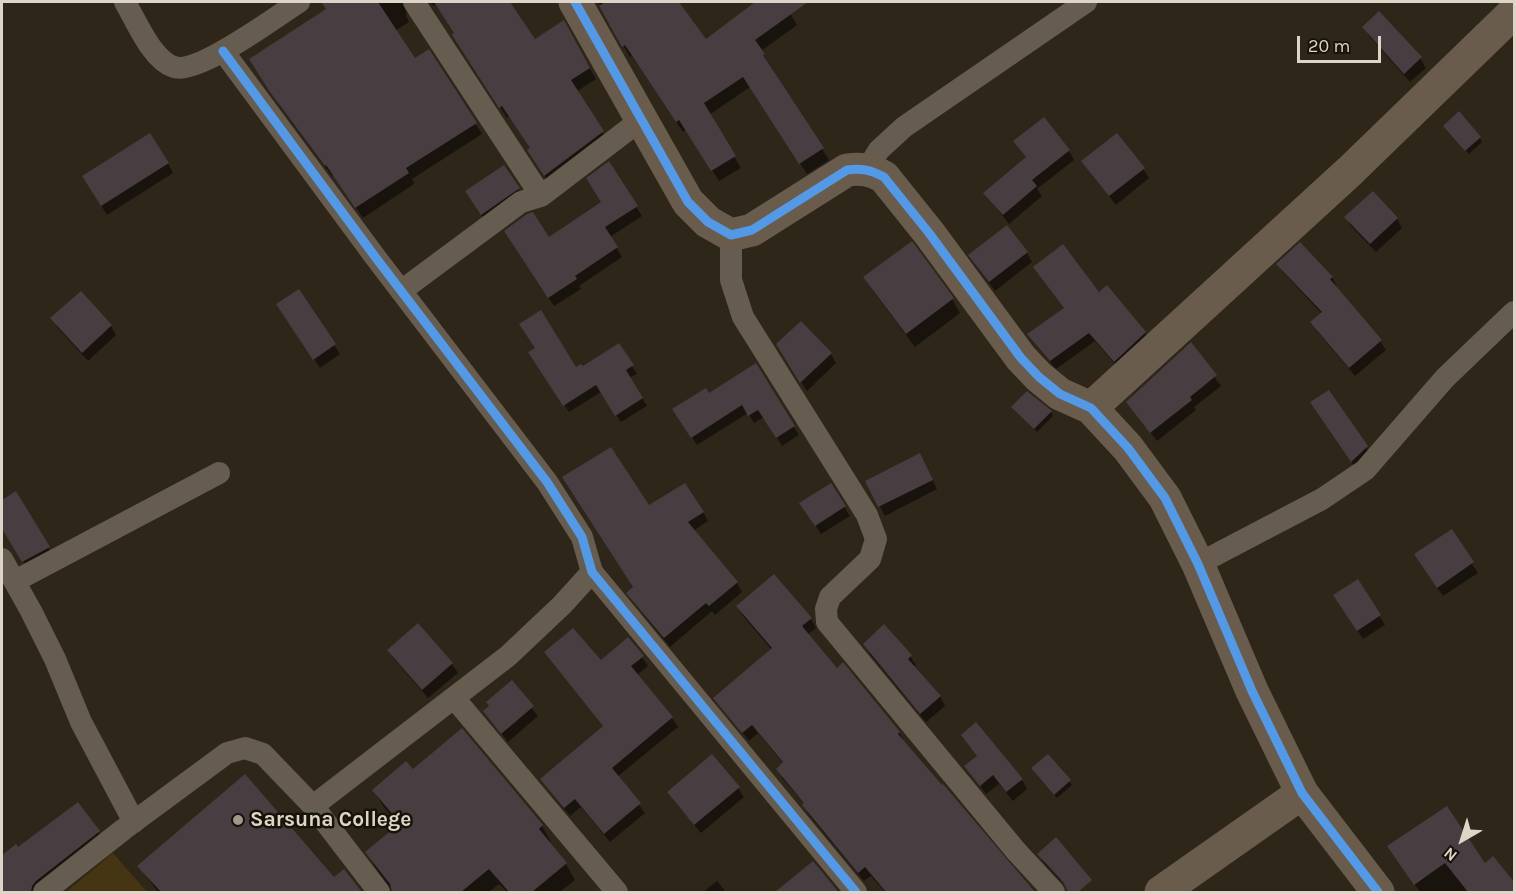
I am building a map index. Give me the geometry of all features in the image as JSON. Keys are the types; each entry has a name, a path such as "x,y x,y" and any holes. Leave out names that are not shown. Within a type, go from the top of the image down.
{"street":[{"path":"125,2 155,53 175,68 194,66 224,51 299,2"},
{"path":"414,2 542,196"},
{"path":"575,2 688,202 708,222 731,235 752,230 847,170 867,170 884,177 929,233 1021,358 1060,394 1091,408 1128,448 1165,498 1198,564 1252,691 1302,793 1378,892"},
{"path":"867,170 879,150 904,127 1086,2"},
{"path":"1091,408 1350,171 1515,12"},
{"path":"224,51 401,291 547,482 582,537 592,572 856,892"},
{"path":"401,291 521,202 542,196 642,119"},
{"path":"731,235 731,280 743,317 867,514 876,539 870,559 830,597 826,609 827,622 1016,851 1053,892"},
{"path":"1198,564 1322,499 1365,470 1445,378 1515,312"},
{"path":"15,581 219,473"},
{"path":"2,560 55,659 81,722 135,822"},
{"path":"313,806 508,656 562,605 592,572"},
{"path":"454,698 617,892"},
{"path":"44,892 227,753 245,748 263,754 313,806 379,892"},
{"path":"1161,892 1302,793"}],"shaded area":[{"path":"113,853 147,892 66,892"}],"building":[{"path":"321,2 378,2 415,58 429,49 477,123 406,168 409,173 355,208 326,165 270,92 249,59 326,9"},
{"path":"434,2 510,2 535,39 564,20 590,68 571,80 604,131 544,176 527,150 530,148 502,106 499,108 452,35 454,33"},
{"path":"605,2 679,2 706,39 755,2 808,2 755,40 824,148 799,164 743,77 704,103 736,156 711,171 679,120 676,122 625,45 622,47 599,6"},
{"path":"1379,11 1422,57 1404,74 1362,27"},
{"path":"1459,111 1481,137 1465,151 1443,126"},
{"path":"1044,117 1070,150 1032,180 1037,186 1003,215 983,193 1026,157 1013,141"},
{"path":"150,133 169,163 101,206 82,176"},
{"path":"1117,133 1145,168 1109,196 1081,161"},
{"path":"609,161 638,206 605,227 618,247 575,276 577,279 548,298 504,231 533,212 549,237 601,202 586,178"},
{"path":"504,165 520,188 481,215 465,191"},
{"path":"1373,191 1398,218 1370,244 1344,217"},
{"path":"1007,225 1028,252 989,282 968,255"},
{"path":"912,241 954,298 906,334 863,277"},
{"path":"1300,242 1333,277 1330,279 1382,340 1349,368 1310,322 1322,312 1276,264"},
{"path":"1063,244 1099,292 1107,285 1146,332 1114,362 1089,333 1050,361 1027,334 1064,308 1033,267"},
{"path":"299,289 336,344 313,360 276,304"},
{"path":"81,291 112,325 82,353 50,318"},
{"path":"541,310 576,367 581,364 583,366 619,343 634,365 626,370 643,398 615,416 596,385 563,406 528,352 535,348 519,324"},
{"path":"801,321 832,353 800,383 776,344"},
{"path":"1191,342 1217,375 1190,397 1192,400 1150,433 1126,402"},
{"path":"756,363 795,426 776,438 758,410 748,416 742,405 691,438 672,409 706,388 709,393"},
{"path":"1329,390 1368,446 1351,462 1310,402"},
{"path":"1027,391 1052,411 1034,429 1011,407"},
{"path":"611,447 649,505 685,483 704,512 688,522 738,582 709,606 706,603 664,638 626,593 633,587 562,477"},
{"path":"920,453 933,480 878,507 865,481"},
{"path":"831,483 846,506 815,526 799,503"},
{"path":"16,491 50,547 22,562 2,529 2,500"},
{"path":"1452,529 1474,562 1437,588 1414,554"},
{"path":"774,574 812,618 802,626 837,668 843,662 900,732 898,734 1035,892 886,892 865,867 858,873 802,805 804,803 776,769 783,762 752,725 742,733 713,698 772,648 736,606"},
{"path":"1358,579 1381,615 1357,631 1333,595"},
{"path":"418,623 453,663 422,690 387,650"},
{"path":"884,624 912,655 908,659 941,696 920,714 863,644"},
{"path":"573,628 601,660 628,637 644,656 631,666 673,717 612,768 641,803 604,834 575,799 564,808 540,779 603,726 544,652"},
{"path":"512,680 534,706 501,734 483,711 489,706 486,702"},
{"path":"976,722 1023,779 1006,792 993,775 980,786 964,766 977,756 961,735"},
{"path":"462,728 543,825 539,829 567,863 532,892 509,892 489,869 461,892 392,892 390,884 365,852 400,823 372,790 406,761 413,769"},
{"path":"712,754 740,787 694,825 667,792"},
{"path":"1048,754 1071,780 1054,795 1031,768"},
{"name":"Sarsuna College","path":"245,774 334,877 344,869 362,892 161,892 137,866"},
{"path":"78,802 100,831 36,881 31,892 2,892 2,855 16,844 18,847"},
{"path":"1447,806 1485,863 1493,856 1515,883 1515,892 1468,892 1445,863 1414,885 1387,846"},
{"path":"1056,837 1092,880 1078,892 1068,892 1064,883 1037,854"},
{"path":"813,861 837,890 835,892 775,892"}],"cycle path":[{"path":"575,2 688,202 708,222 731,235 752,230 847,170 866,170 884,177 929,233 1021,358 1060,394 1091,408 1128,448 1165,498 1198,564 1252,691 1302,793 1378,892"},
{"path":"223,51 376,258 547,482 582,537 592,572 856,892"}],"place":[{"name":"Sarsuna College","path":"238,820"}]}
